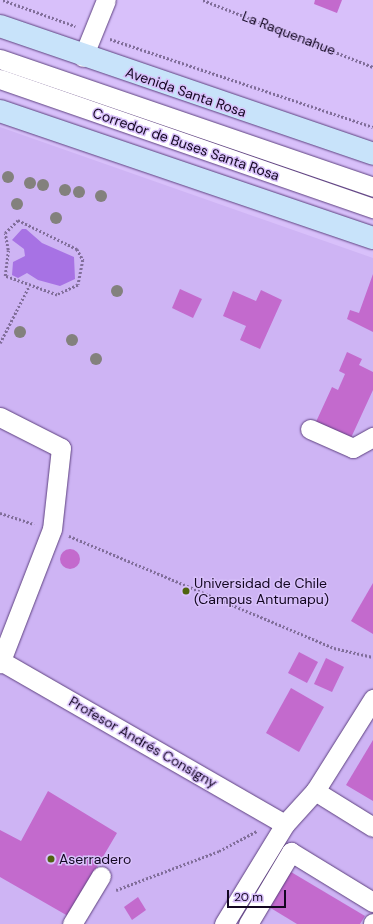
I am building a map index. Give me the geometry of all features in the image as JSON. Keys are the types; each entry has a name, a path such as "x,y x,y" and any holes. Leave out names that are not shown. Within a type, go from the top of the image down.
{"main road":[{"name":"Avenida Santa Rosa","path":"0,26 83,57 373,154"},
{"path":"0,111 373,238"}],"lane":[{"path":"83,57 106,0"},
{"name":"Corredor de Buses Santa Rosa","path":"0,59 373,187"},
{"name":"Corredor de Buses Santa Rosa","path":"0,79 373,208"},
{"path":"0,417 61,448 52,529 1,662"},
{"path":"310,429 353,448 373,437"},
{"name":"Profesor Andrés Consigny","path":"1,662 280,821"},
{"path":"224,924 280,821 315,791 373,699"},
{"path":"315,791 373,827"},
{"path":"255,921 290,852 373,902"},
{"path":"72,924 101,876"}],"path":[{"path":"3,0 93,33 373,127"},
{"name":"La Raquenahue","path":"203,0 373,67"},
{"path":"18,220 52,240 67,243 77,249 83,260 78,285 70,291 57,295 29,286 13,281 5,276 4,269 8,260 5,233 18,220"},
{"path":"0,343 29,286"},
{"path":"0,513 52,529 334,648 373,657"},
{"path":"84,903 219,851 280,821"}],"shaded area":[{"name":"Universidad de Chile (Campus Antumapu)","path":"0,127 373,258 373,924 0,924"},
{"path":"22,229 26,229 42,243 74,257 75,279 60,286 38,280 27,273 18,278 12,275 13,262 25,256 24,249 12,240"}],"building":[{"path":"315,0 342,0 337,13 314,4"},
{"path":"373,274 373,332 347,319 350,310 359,313"},
{"path":"180,289 202,299 193,318 172,308"},
{"path":"261,290 282,300 260,349 240,340 246,326 223,316 233,291 256,301"},
{"path":"347,352 362,359 359,365 373,372 373,390 350,440 315,424 332,387 338,390 345,374 339,371"},
{"path":"70,549 77,552 80,559 77,566 70,569 63,566 60,559 63,552"},
{"path":"373,583 373,634 351,621"},
{"path":"299,652 318,662 307,683 288,673"},
{"path":"326,658 344,667 332,692 314,684"},
{"path":"291,688 324,707 299,752 266,733"},
{"path":"373,740 373,801 346,785"},
{"name":"Aserradero","path":"48,791 117,833 68,916 0,877 0,830 21,841"},
{"path":"286,869 365,916 360,924 297,924 264,904"},
{"path":"138,897 146,910 132,920 124,907"}],"place":[{"name":"Universidad de Chile (Campus Antumapu)","path":"186,591"},
{"name":"Aserradero","path":"51,859"}]}
